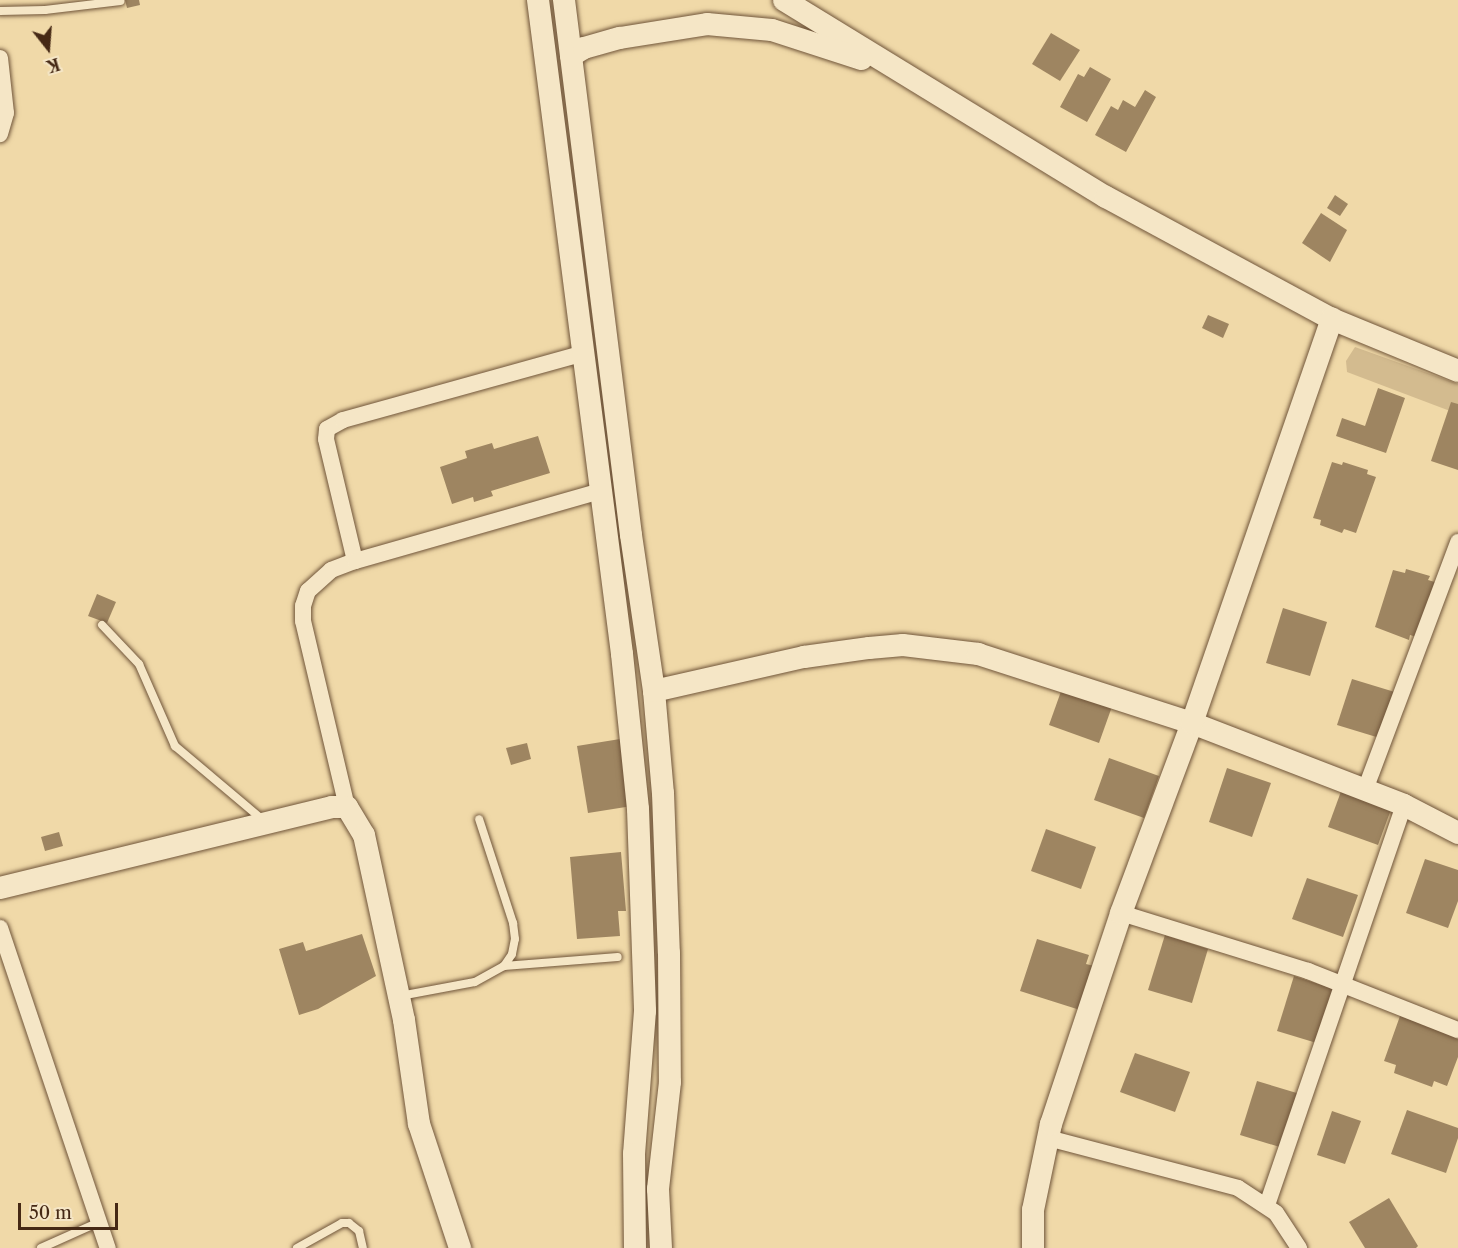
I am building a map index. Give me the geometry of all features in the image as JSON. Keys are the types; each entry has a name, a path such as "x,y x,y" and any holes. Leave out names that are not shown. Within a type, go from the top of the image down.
{"main road":[{"path":"538,0 584,353 637,797 645,1011 634,1154 635,1248"},
{"path":"564,0 631,534 654,691 663,793 669,953 670,1082 658,1190 661,1248"},
{"path":"784,0 1107,197 1332,319 1458,371"},
{"path":"571,56 584,48 620,38 707,24 772,30 900,72"},
{"path":"1033,1248 1033,1210 1048,1137 1121,913 1192,723 1332,319"},
{"path":"654,691 804,657 903,645 978,654 1192,723 1404,805 1458,833"},
{"path":"0,888 332,807 347,807 364,835 399,996 420,1124 460,1248"}],"street":[{"path":"0,58 6,112 0,134"},
{"path":"355,561 326,439 327,429 343,420 584,353"},
{"path":"347,807 303,621 303,606 308,591 332,570 355,561 601,491"},
{"path":"1365,790 1458,542"},
{"path":"1267,1205 1344,986 1404,805"},
{"path":"1121,913 1308,971 1458,1030"},
{"path":"0,928 108,1248"},
{"path":"1048,1137 1238,1188 1276,1213 1299,1248"}],"lane":[{"path":"0,11 45,10 120,1"},
{"path":"102,625 139,664 169,735 183,755 267,823"},
{"path":"479,819 513,923 515,939 512,954 504,966"},
{"path":"399,996 475,982 504,966 618,957"},
{"path":"41,1248 99,1221"},
{"path":"297,1248 342,1222 349,1223 359,1231 363,1248"}],"shaded area":[{"path":"1355,347 1458,384 1458,414 1347,372 1346,361"}],"building":[{"path":"125,0 139,0 140,5 127,8"},
{"path":"1051,33 1080,50 1060,81 1032,64"},
{"path":"1090,67 1111,79 1087,122 1060,107 1078,74 1084,77"},
{"path":"1145,90 1156,97 1126,152 1095,135 1111,106 1118,110 1123,100 1135,107"},
{"path":"1335,195 1348,204 1340,216 1327,208"},
{"path":"1321,213 1347,230 1330,262 1302,243"},
{"path":"1208,315 1229,324 1223,338 1202,328"},
{"path":"1378,388 1405,398 1386,453 1336,436 1342,418 1365,426"},
{"path":"1451,402 1458,404 1458,470 1431,461"},
{"path":"538,436 550,473 491,491 493,496 474,502 473,497 452,504 440,467 467,458 465,451 492,443 494,449"},
{"path":"1332,462 1342,465 1343,462 1368,470 1367,474 1376,477 1356,533 1344,529 1342,533 1320,525 1321,520 1313,518"},
{"path":"1406,569 1430,576 1428,580 1438,583 1420,638 1410,635 1409,640 1375,627 1393,570 1405,573"},
{"path":"97,594 116,602 107,623 88,616"},
{"path":"1283,608 1327,622 1310,676 1266,663"},
{"path":"1352,679 1398,693 1383,739 1337,725"},
{"path":"1064,683 1114,701 1099,743 1049,725"},
{"path":"620,739 632,806 588,813 577,746"},
{"path":"527,743 531,759 511,765 506,748"},
{"path":"1109,758 1159,776 1144,818 1094,800"},
{"path":"1227,768 1271,783 1252,837 1209,822"},
{"path":"1343,786 1393,804 1378,845 1328,827"},
{"path":"1046,829 1096,847 1081,889 1031,871"},
{"path":"59,832 63,846 45,851 41,837"},
{"path":"621,852 626,911 618,911 620,936 577,939 570,857"},
{"path":"1425,859 1458,870 1458,901 1448,928 1406,913"},
{"path":"1307,878 1358,895 1343,937 1292,919"},
{"path":"362,934 376,976 318,1009 299,1015 279,949 303,942 306,951"},
{"path":"1165,935 1208,949 1192,1003 1148,990"},
{"path":"1037,939 1089,955 1086,964 1094,966 1080,1010 1020,991"},
{"path":"1294,976 1337,990 1320,1044 1277,1031"},
{"path":"1400,1016 1458,1037 1458,1057 1447,1086 1434,1081 1432,1087 1394,1073 1396,1065 1384,1061"},
{"path":"1135,1053 1190,1072 1175,1112 1120,1092"},
{"path":"1257,1081 1300,1094 1283,1148 1240,1135"},
{"path":"1407,1110 1458,1128 1458,1138 1446,1173 1391,1154"},
{"path":"1332,1111 1361,1121 1345,1164 1317,1155"},
{"path":"1389,1198 1418,1246 1416,1248 1365,1248 1349,1222"}]}
